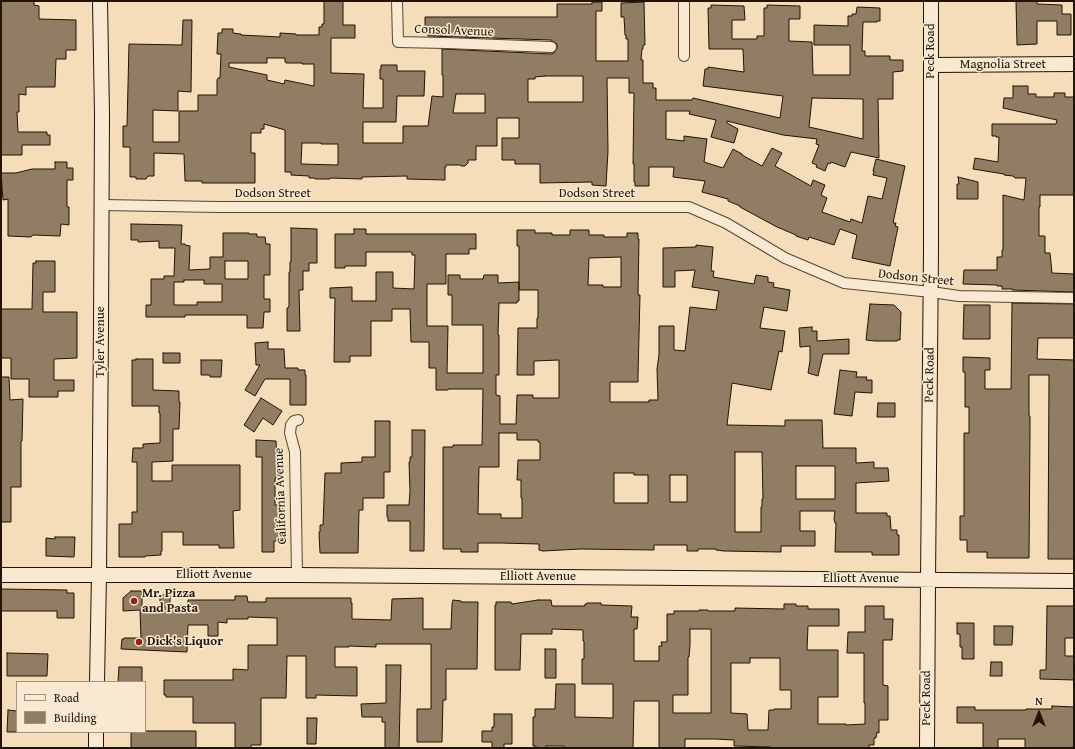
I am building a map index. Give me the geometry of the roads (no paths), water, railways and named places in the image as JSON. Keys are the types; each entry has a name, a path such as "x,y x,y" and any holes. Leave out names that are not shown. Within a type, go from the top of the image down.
{"main road":[{"name":"Tyler Avenue","path":"97,681 102,205 100,1"},
{"name":"Peck Road","path":"927,748 931,292 931,1"},
{"name":"Magnolia Street","path":"931,65 1074,64"},
{"name":"Elliott Avenue","path":"1,575 297,575 1074,581"},
{"path":"96,733 96,748"}],"street":[{"name":"Consol Avenue","path":"397,1 398,42 551,47"},
{"path":"684,1 684,56"},
{"name":"Dodson Street","path":"102,205 218,207 689,207 726,223 785,258 844,283 959,296 1074,298"},
{"name":"California Avenue","path":"297,575 295,452 290,432 291,425 294,420 298,420"}],"place":[{"name":"Mr. Pizza and Pasta","path":"134,601"},
{"name":"Dick's Liquor","path":"139,642"}]}
